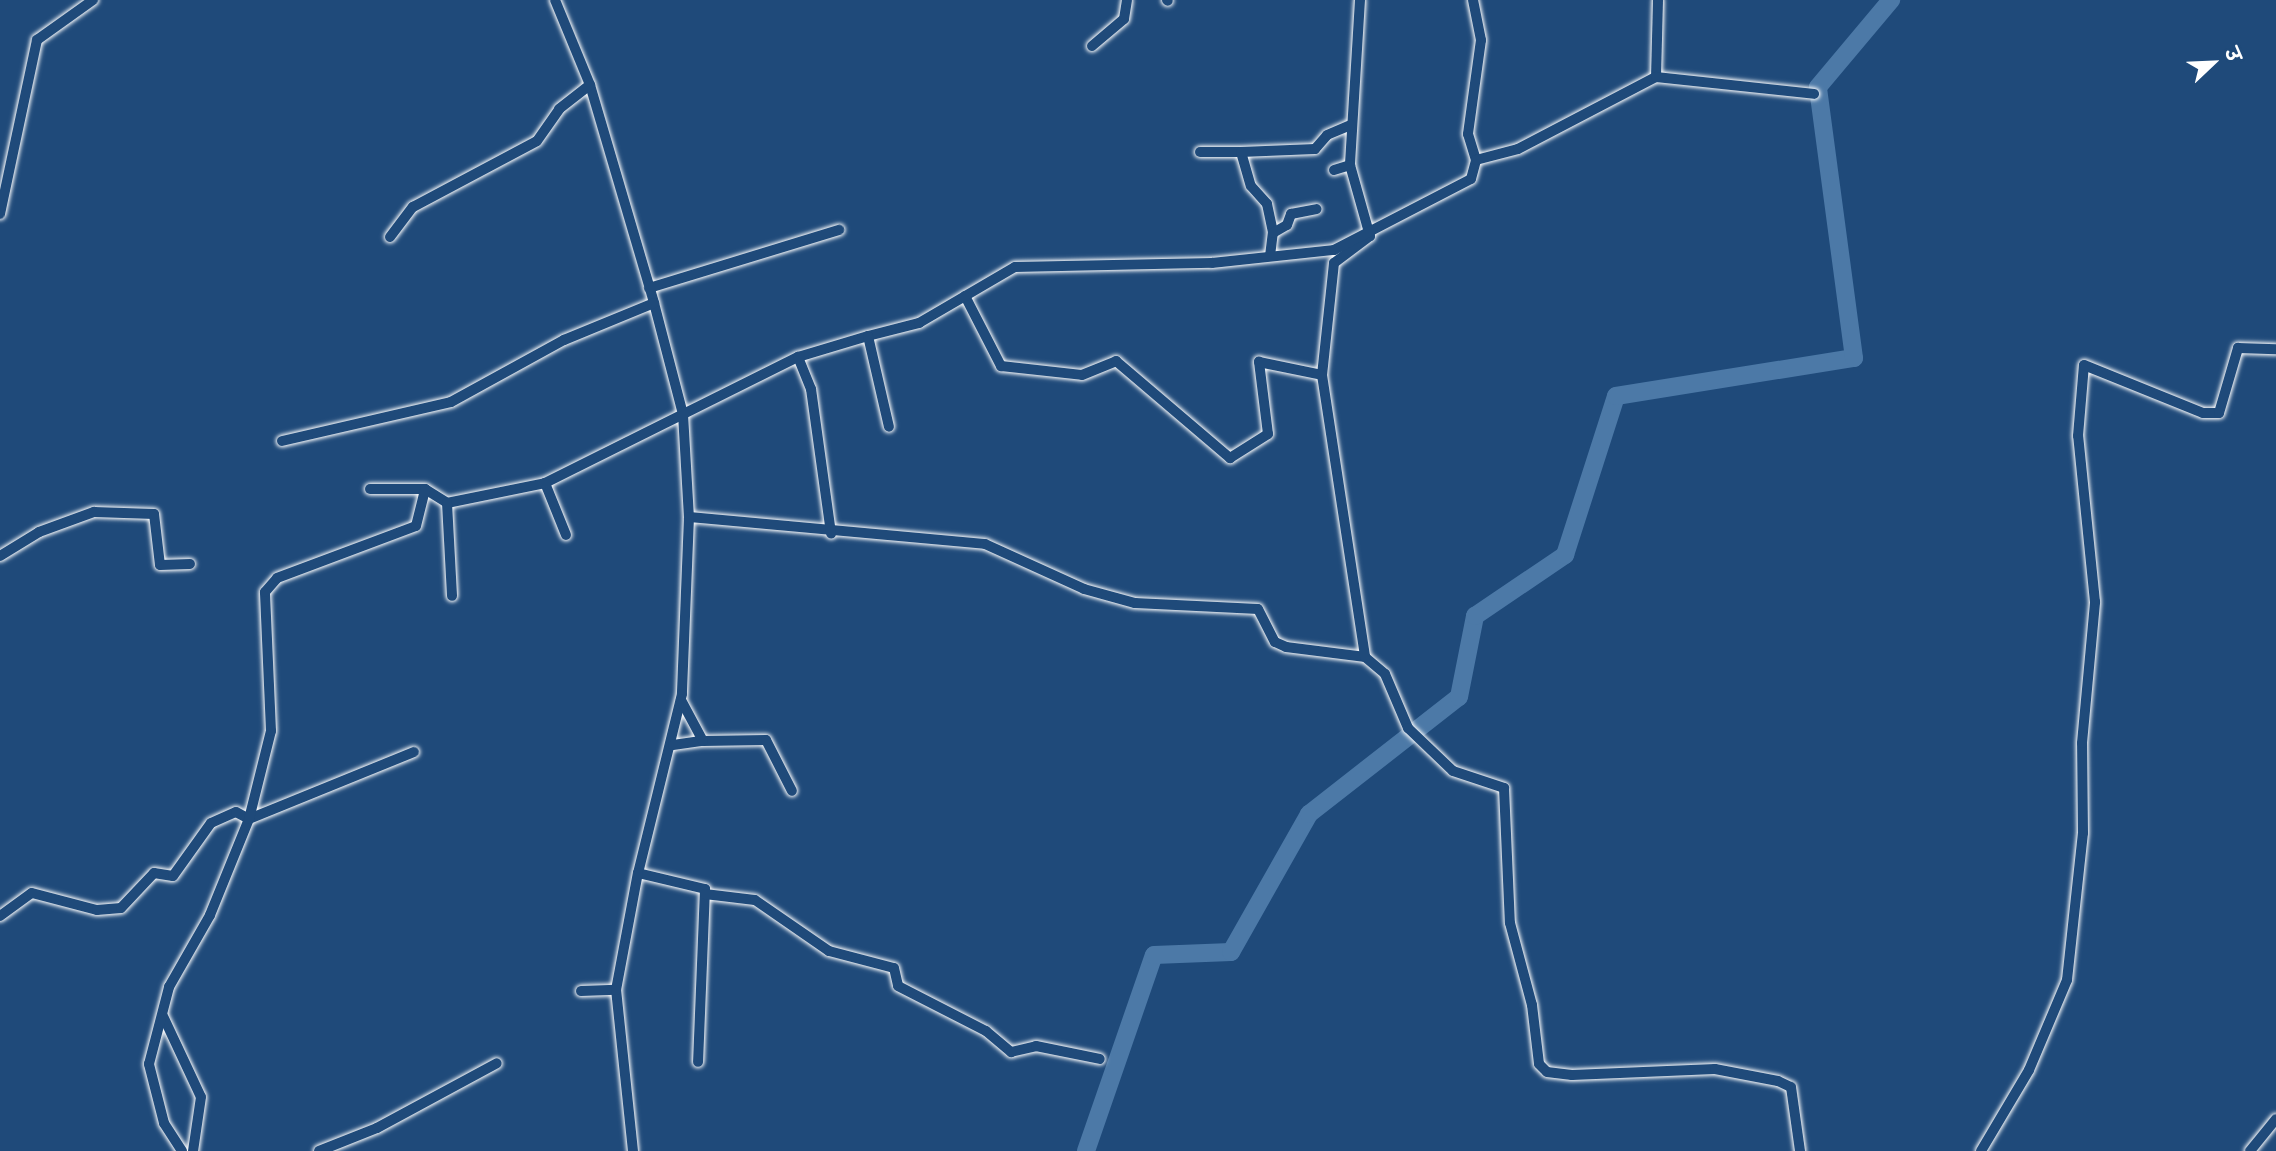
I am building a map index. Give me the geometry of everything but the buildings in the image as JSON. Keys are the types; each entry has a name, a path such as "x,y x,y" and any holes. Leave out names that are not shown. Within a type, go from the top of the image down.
{"street":[{"path":"0,214 37,40 93,0"},
{"path":"555,0 590,85 654,303 683,414 689,517 690,621 681,699 673,746 639,873 616,990 633,1151"},
{"path":"1092,46 1124,19 1127,0"},
{"path":"1360,0 1350,165 1370,236"},
{"path":"1365,657 1322,375 1334,263 1370,236 1471,179 1476,160 1468,134 1481,40 1473,0"},
{"path":"1656,77 1658,0"},
{"path":"1476,160 1518,149 1656,77 1814,94"},
{"path":"390,237 413,207 537,141 559,109 590,85"},
{"path":"1200,152 1315,149 1328,135 1351,125"},
{"path":"1241,152 1251,186 1267,204 1273,233 1269,256"},
{"path":"1334,170 1350,165"},
{"path":"1273,233 1287,225 1291,214 1317,209"},
{"path":"649,288 839,230"},
{"path":"370,489 425,489 447,503 545,483 799,357 919,323 1015,267 1269,256 1334,250 1370,236"},
{"path":"965,296 1001,366 1082,376 1116,361 1230,458 1268,434 1259,362 1322,375"},
{"path":"282,441 451,402 564,340 654,303"},
{"path":"868,336 889,427"},
{"path":"1981,1151 2029,1070 2067,980 2083,833 2082,743 2095,602 2078,436 2084,365 2203,413 2219,413 2238,348 2276,348"},
{"path":"799,357 811,389 831,534"},
{"path":"545,483 566,535"},
{"path":"182,1151 164,1123 149,1064 169,987 210,915 249,819 271,731 265,592 277,578 416,526 425,489"},
{"path":"447,503 452,596"},
{"path":"0,556 38,532 94,512 154,514 160,565 190,564"},
{"path":"689,517 831,534 985,544 1084,589 1135,603 1258,609 1276,642 1286,647 1365,657 1385,674 1408,728 1453,771 1504,788 1510,923 1532,1005 1539,1064 1547,1072 1572,1075 1716,1069 1778,1081 1791,1087 1800,1151"},
{"path":"681,699 703,741"},
{"path":"673,746 703,741 766,740 792,791"},
{"path":"0,916 32,893 97,910 121,908 154,873 173,876 211,823 236,813 249,819 414,752"},
{"path":"639,873 705,894 755,900 829,951 894,968 898,986 986,1031 1011,1052 1036,1045 1100,1059"},
{"path":"698,1062 705,894"},
{"path":"581,991 616,990"},
{"path":"163,1016 201,1097 193,1151"},
{"path":"318,1151 377,1128 497,1063"},
{"path":"2250,1151 2276,1119"}],"waterway":[{"path":"1086,1151 1154,955 1231,952 1309,814 1459,697 1475,616 1565,555 1616,396 1854,358 1818,87 1891,0"}]}
